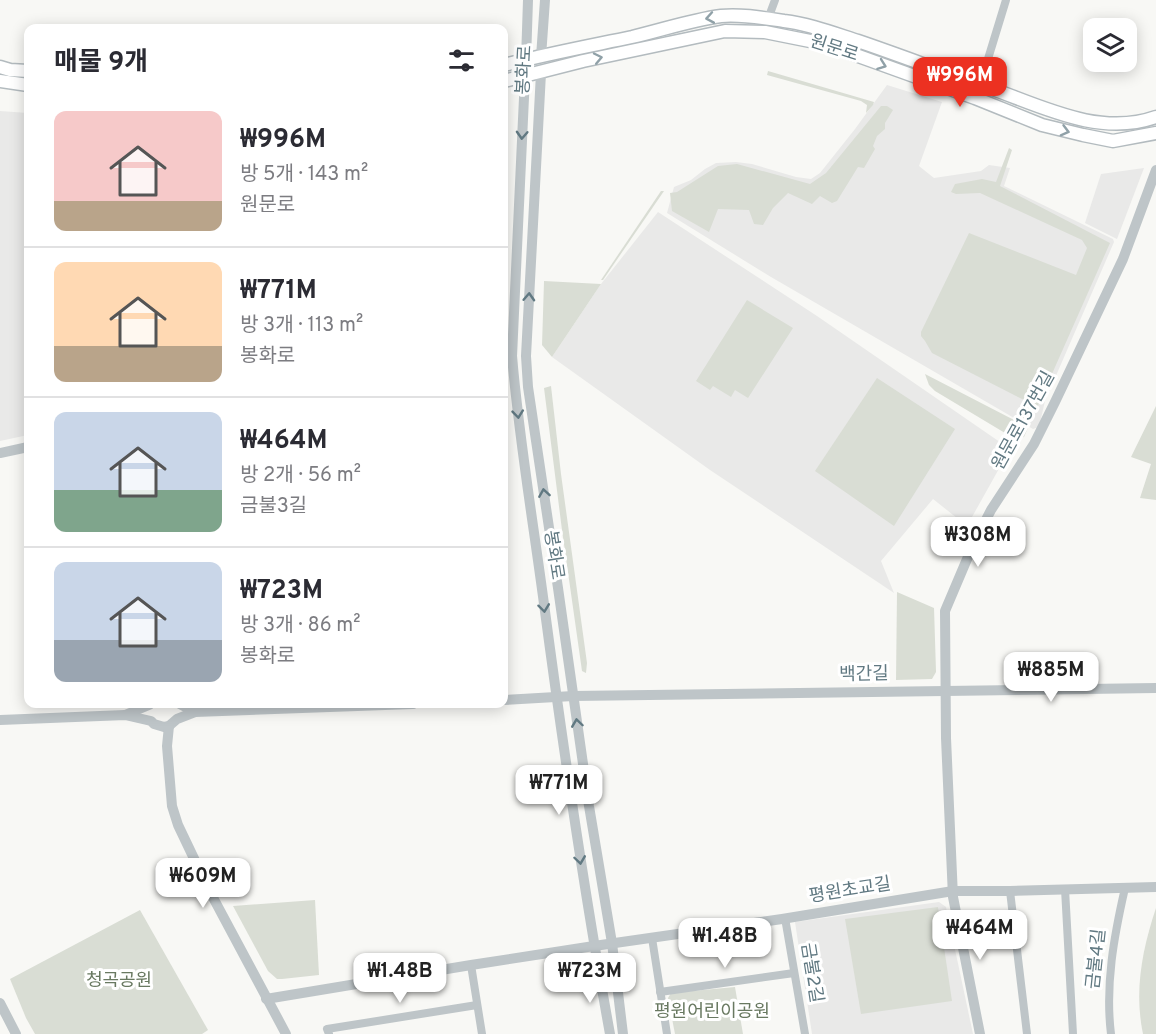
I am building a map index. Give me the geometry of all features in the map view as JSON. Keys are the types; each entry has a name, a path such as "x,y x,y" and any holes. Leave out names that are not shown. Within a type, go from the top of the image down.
{"main road":[{"name":"원문로","path":"508,65 722,16 768,19 809,25 1084,120 1131,123 1156,117"},
{"path":"765,32 768,19"},
{"name":"원문로","path":"508,80 583,61 725,31 765,32 825,44 975,98 1042,125 1113,141 1156,133"},
{"path":"541,57 541,73"},
{"name":"봉화로","path":"525,76 526,60"},
{"path":"0,67 24,71"},
{"path":"0,81 24,84"},
{"path":"975,98 980,85"}],"street":[{"name":"봉화로","path":"526,60 528,0"},
{"name":"봉화로","path":"541,57 545,0"},
{"path":"768,19 775,0"},
{"path":"980,85 1006,0"},
{"name":"봉화로","path":"541,73 526,356 528,387 612,943 623,1034"},
{"name":"봉화로","path":"525,76 508,356 556,698 609,1034"},
{"name":"원문로137번길","path":"980,1034 953,897 946,738 945,611 991,510 1034,444 1060,392 1123,259 1156,170"},
{"path":"508,356 526,356"},
{"path":"0,453 24,448"},
{"name":"백간길","path":"556,698 1156,688"},
{"path":"508,700 556,698"},
{"path":"125,715 140,708"},
{"path":"149,708 148,715 164,723"},
{"path":"164,723 179,708"},
{"path":"187,708 195,712"},
{"path":"0,720 125,715 164,723 195,712 304,708"},
{"path":"164,723 172,806 178,825 209,890 286,1034"},
{"name":"평원초교길","path":"471,965 953,891 1156,887"},
{"name":"금불4길","path":"1112,1034 1109,1002 1112,957 1125,888"},
{"path":"1065,889 1073,1034"},
{"path":"1010,891 1027,1034"},
{"name":"금불2길","path":"785,918 805,1034"},
{"path":"652,938 667,1034"},
{"path":"266,999 471,965 482,1034"},
{"path":"660,992 794,974"},
{"path":"0,1003 16,1034"},
{"path":"329,1034 327,1029 477,1005"}],"shaded area":[{"path":"887,85 942,102 919,166 934,178 981,171 989,165 1010,168 1004,186 1113,239 1114,242 1045,401 1039,427 1033,429 771,277 667,213 674,187 691,180 716,163 752,164 811,179 820,173"},
{"path":"0,111 24,113 24,436 0,441"},
{"path":"1144,168 1117,239 1085,223 1101,174"},
{"path":"658,212 817,316 1010,449 967,526 933,499 881,561 894,593 710,470 552,357 601,284"},
{"path":"939,902 946,907 973,1034 812,1034 795,922"}],"green space":[{"path":"768,71 874,102 866,113 867,105 861,101 767,75"},
{"path":"881,106 887,106 893,110 885,123 885,129 877,136 873,146 875,149 864,168 858,167 837,201 832,203 820,196 812,204 788,193 773,208 763,225 754,224 749,210 718,209 709,232 672,211 670,193 677,192 718,166 737,164 810,184 826,173"},
{"path":"1009,148 1012,150 1000,186 1110,243 1024,437 1015,439 935,391 929,385 925,374 1016,421 1026,401 932,353 921,336 969,233 1076,275 1087,248 1082,240 980,193 956,194 951,192 955,184 982,179 996,182"},
{"path":"661,191 664,191 601,280"},
{"path":"544,281 601,284 552,357 542,345"},
{"path":"747,300 793,328 748,398 735,390 731,397 713,386 710,390 696,381"},
{"path":"877,378 955,429 894,526 815,471"},
{"path":"551,386 587,663 586,673 582,671 544,388"},
{"path":"1156,406 1156,500 1140,498 1151,464 1131,457"},
{"path":"897,592 934,608 936,672 932,679 896,680"},
{"path":"315,900 319,975 277,979 268,971 233,906"},
{"path":"938,907 952,1001 861,1014 845,919"},
{"path":"1156,908 1156,1034 1143,1034 1139,986 1143,955"},
{"name":"청곡공원","path":"140,910 208,1030 202,1034 35,1034 10,979"},
{"name":"평원어린이공원","path":"735,987 743,1034 675,1034 668,998 671,993"}]}
